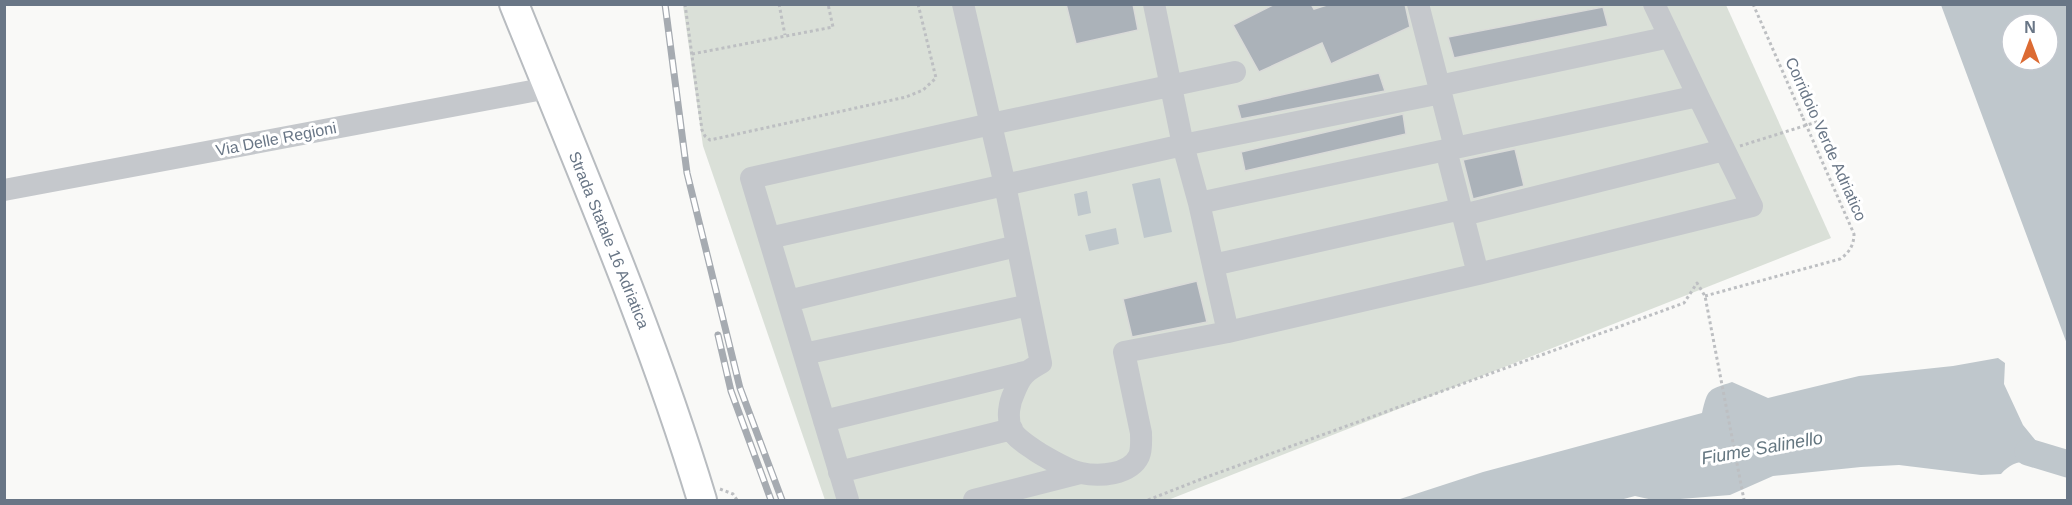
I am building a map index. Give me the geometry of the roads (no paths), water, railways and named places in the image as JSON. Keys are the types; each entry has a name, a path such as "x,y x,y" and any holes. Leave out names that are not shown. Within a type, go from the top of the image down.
{"main road":[{"name":"Strada Statale 16 Adriatica","path":"514,4 662,375 698,493"}],"street":[{"path":"824,421 1025,372 1041,363 1005,185 963,4"},
{"path":"1154,4 1183,145 1199,203 1228,332"},
{"path":"1418,4 1440,90 1462,212 1478,274"},
{"path":"974,501 1080,473 1110,474 1125,470 1139,457 1142,446 1141,433 1124,352 1228,332 1478,274 1752,206 1654,4"},
{"path":"769,238 1670,37"},
{"path":"848,501 752,178 1235,72"},
{"name":"Via Delle Regioni","path":"4,190 548,88"},
{"path":"1199,203 1698,96"},
{"path":"1213,266 1462,212 1724,150"},
{"path":"788,301 1017,246"},
{"path":"804,354 1029,305"},
{"path":"1025,372 1010,402 1009,418 1012,429 1028,446 1080,473"},
{"path":"839,472 1012,429"}],"water":[{"path":"1941,5 2067,5 2067,344"},
{"path":"1160,178 1172,232 1144,238 1132,184"},
{"path":"1087,191 1091,213 1078,216 1074,194"},
{"path":"1116,228 1119,244 1089,251 1085,235"},
{"path":"1998,358 2005,363 2004,384 2023,425 2036,441 2065,457 2062,471 2030,462 2015,464 2001,474 1981,475 1899,465 1773,476 1730,495 1668,500 1653,500 1635,496 1620,500 1397,500 1483,472 1702,413 1710,391 1732,382 1768,398 1859,376 1953,366"}],"waterway":[{"name":"Fiume Salinello","path":"2028,452 2068,464"}],"railway":[{"path":"665,4 687,173 740,388 782,500"},
{"path":"718,335 731,391 771,500"}]}
